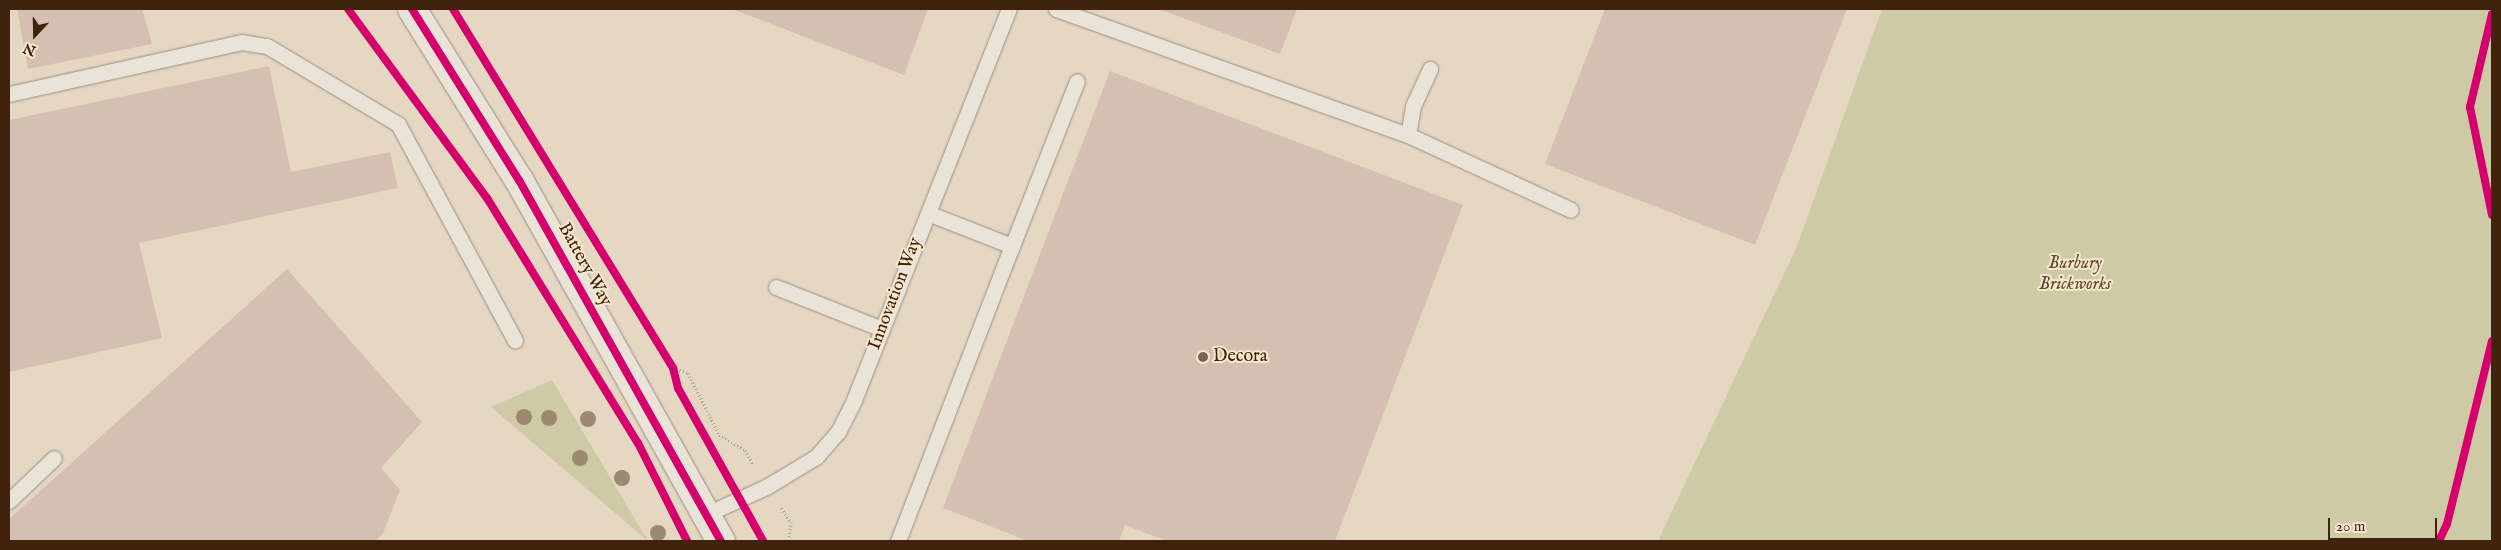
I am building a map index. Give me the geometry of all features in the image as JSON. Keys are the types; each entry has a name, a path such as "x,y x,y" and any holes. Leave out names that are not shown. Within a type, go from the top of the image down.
{"street":[{"name":"Battery Way","path":"412,9 519,180 721,541"}],"lane":[{"name":"Innovation Way","path":"707,514 766,487 816,457 838,432 882,329 1009,9"},
{"path":"1056,9 1408,135 1571,210"},
{"path":"9,94 241,42 267,46 398,124 515,340"},
{"path":"1408,135 1413,106 1430,69"},
{"path":"898,541 1078,81"},
{"path":"928,213 1012,246"},
{"path":"776,287 882,329"},
{"path":"9,501 54,458"}],"path":[{"path":"2492,14 2470,106 2492,215"},
{"path":"2439,541 2447,524 2492,341"},
{"path":"668,360 673,368 676,381"},
{"path":"673,368 688,373 719,435 745,450 766,487 791,522 789,541"}],"green space":[{"name":"Burbury Brickworks","path":"1882,9 2492,9 2492,541 1658,541 1797,246"},
{"path":"552,380 648,541 491,407"}],"building":[{"path":"17,9 142,9 152,44 28,69"},
{"path":"732,9 928,9 904,75"},
{"path":"1159,9 1297,9 1280,54"},
{"path":"1605,9 1847,9 1755,245 1545,164"},
{"path":"269,66 291,172 390,152 398,188 139,243 162,338 9,372 9,120"},
{"name":"Decora","path":"1110,71 1463,205 1335,541 1167,541 1125,525 1119,541 1028,541 943,508"},
{"path":"287,269 422,422 381,468 400,490 383,533 376,541 9,541 9,519"}],"cycle path":[{"path":"348,9 487,198 638,443 687,541"},
{"path":"412,9 519,180 721,541"},
{"path":"453,9 673,368 678,388 763,541"},
{"path":"2492,14 2470,107 2492,215"},
{"path":"2439,541 2447,524 2492,341"}],"place":[{"name":"Decora","path":"1203,357"}]}
